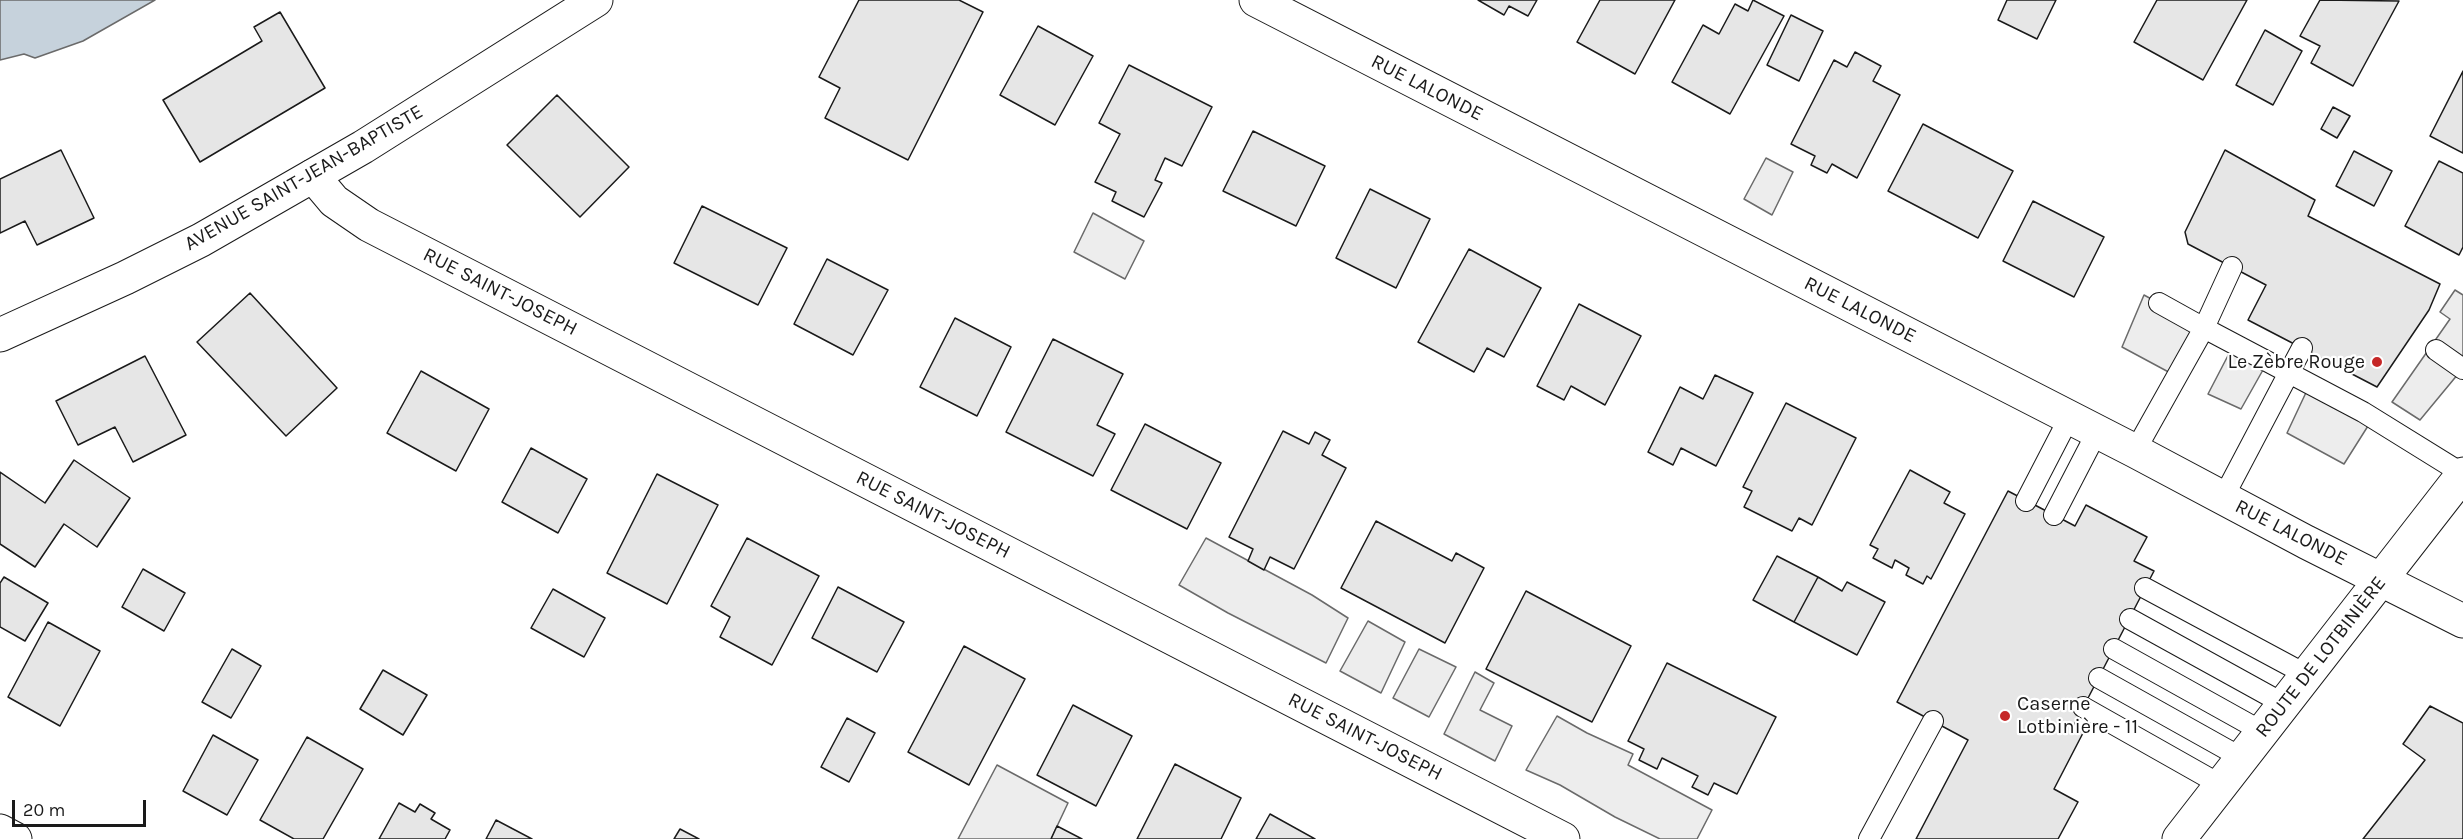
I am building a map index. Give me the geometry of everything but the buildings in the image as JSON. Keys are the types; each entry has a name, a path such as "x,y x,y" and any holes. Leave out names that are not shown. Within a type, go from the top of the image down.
{"street":[{"name":"AVENUE SAINT-JEAN-BAPTISTE","path":"0,335 176,253 313,176 596,0"},
{"name":"RUE LALONDE","path":"1256,0 2463,621"},
{"name":"RUE SAINT-JOSEPH","path":"313,176 334,201 369,225 1563,839"},
{"name":"ROUTE DE LOTBINIÈRE","path":"2179,839 2463,474"}],"lane":[{"path":"2135,451 2204,328 2232,267"},
{"path":"2159,303 2363,412 2463,474"},
{"path":"2223,498 2302,348"},
{"path":"2436,350 2463,369"},
{"path":"2026,501 2083,425"},
{"path":"2054,515 2083,425"},
{"path":"2145,588 2307,675"},
{"path":"2130,619 2284,704"},
{"path":"2114,649 2262,732"},
{"path":"2099,678 2242,758"},
{"path":"2083,707 2221,785"},
{"path":"1869,839 1933,721"}],"shaded area":[{"path":"0,0 155,0 83,41 35,58 24,54 0,60"},
{"path":"1766,158 1793,172 1772,215 1744,199"},
{"path":"1093,213 1144,241 1125,279 1074,252"},
{"path":"2455,290 2463,295 2463,368 2420,420 2392,402 2450,319 2440,312"},
{"path":"2144,295 2204,328 2176,376 2122,347"},
{"path":"2234,344 2268,361 2241,409 2208,394"},
{"path":"2310,384 2373,418 2344,464 2287,433"},
{"path":"1206,538 1312,595 1348,618 1326,663 1179,585"},
{"path":"1368,621 1405,642 1381,693 1340,671"},
{"path":"1419,649 1456,667 1429,717 1393,698"},
{"path":"1475,672 1494,683 1480,710 1512,726 1495,761 1444,734"},
{"path":"1557,716 1633,754 1628,765 1712,810 1697,839 1660,839 1615,817 1560,785 1526,770"},
{"path":"997,765 1068,803 1051,839 958,839"}],"place":[{"name":"Le Zèbre Rouge","path":"2377,362"},
{"name":"Caserne Lotbinière - 11","path":"2005,716"}]}
